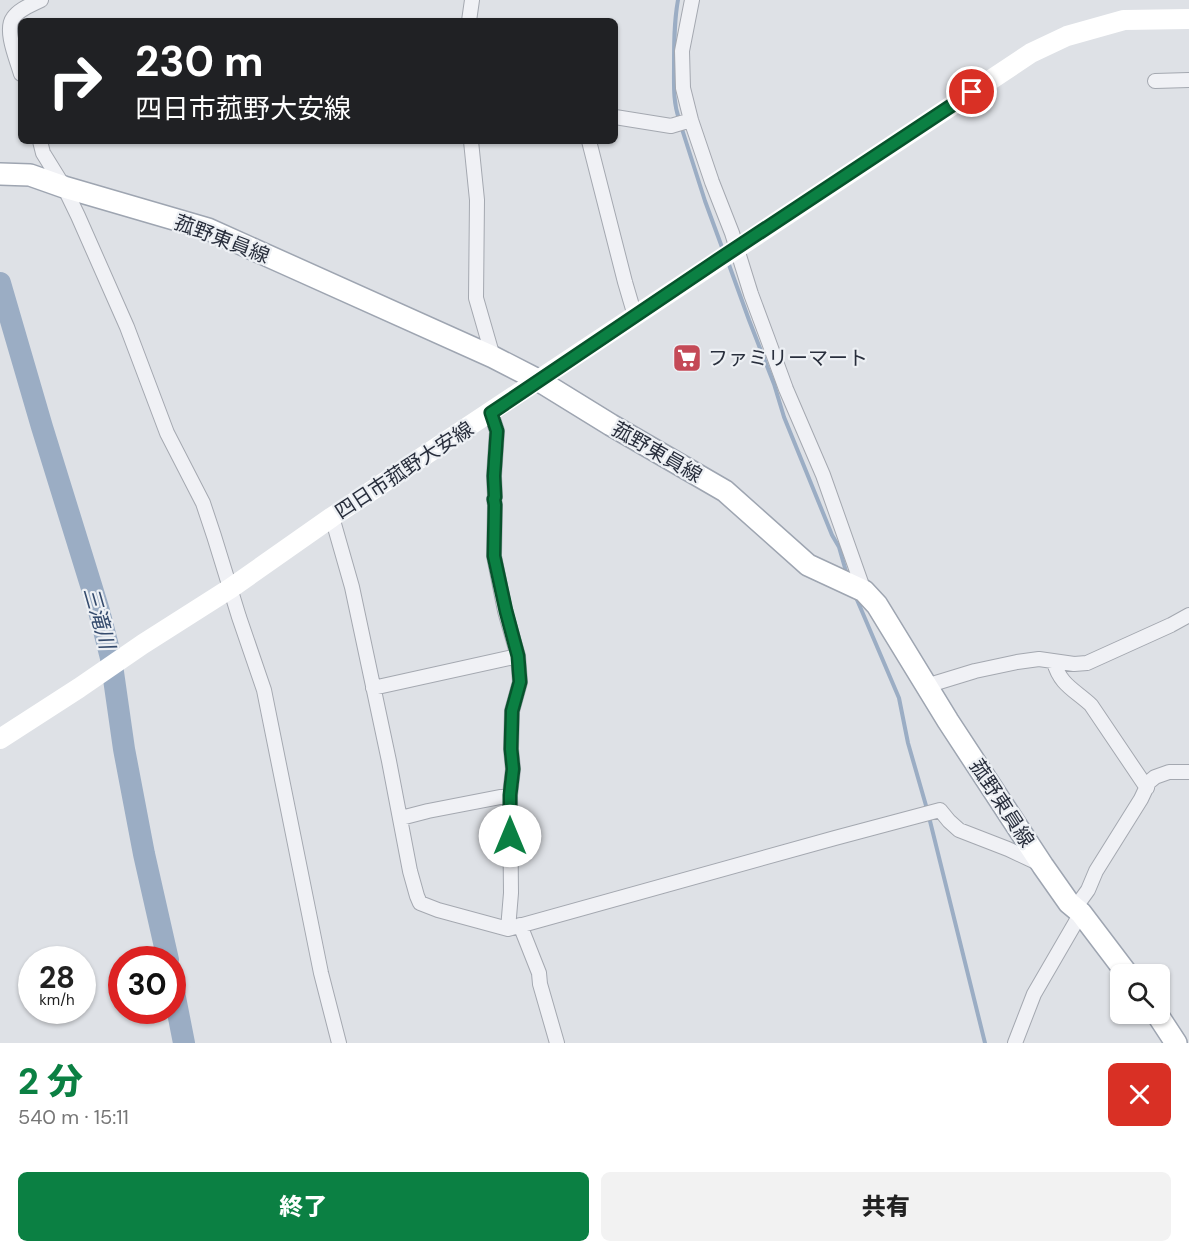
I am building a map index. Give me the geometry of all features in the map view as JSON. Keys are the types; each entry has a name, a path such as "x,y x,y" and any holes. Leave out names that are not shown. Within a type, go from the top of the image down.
{"main road":[{"name":"四日市菰野大安線","path":"0,739 231,588 538,380 1031,53 1066,36 1124,20 1189,19"},
{"name":"菰野東員線","path":"0,174 30,175 208,229 493,357 538,380 724,491 808,565 852,586 877,605 948,721 1044,866 1070,903 1120,964"},
{"path":"1163,1024 1176,1043"}],"street":[{"path":"18,64 9,27 13,18 22,10 41,0"},
{"path":"469,18 472,0"},
{"path":"692,0 682,51 683,88 689,120 729,253 767,337 786,389 823,475 852,586"},
{"path":"1155,81 1189,80"},
{"path":"618,117 671,126 689,120"},
{"path":"41,144 43,153 64,187 78,216 127,327 167,433 203,503 264,690 321,973 339,1043"},
{"path":"471,144 477,200 476,298 493,357"},
{"path":"590,144 635,316"},
{"path":"491,413 497,431 494,476 494,556 518,656 520,682 512,711 511,749 513,769 510,795 511,893 514,927 539,973 557,1043"},
{"path":"332,518 352,587 410,871 420,903 438,910 514,927 940,810 959,830 1044,866"},
{"path":"926,686 975,670 1017,662 1038,660 1087,663 1171,626 1189,615"},
{"path":"373,688 518,656"},
{"path":"1054,662 1060,678 1091,705 1147,788"},
{"path":"1014,1043 1034,994 1096,871 1149,782 1169,772 1189,772"},
{"path":"401,818 510,795"}],"waterway":[{"path":"678,0 674,33 674,80 679,119"},
{"path":"681,126 723,250"},
{"path":"728,262 774,384 784,417 839,547 847,575"},
{"name":"三滝川","path":"0,283 99,611 111,658 124,749 165,946"},
{"path":"855,595 899,698 908,743 927,809"},
{"path":"929,817 985,1043"},
{"name":"三滝川","path":"180,1024 184,1043"}],"place":[{"name":"ファミリーマート","path":"687,358"}],"route":[{"path":"510,836 510,795 513,769 512,711 520,682 518,656 494,556 494,476 497,431 491,413 972,92"}]}
